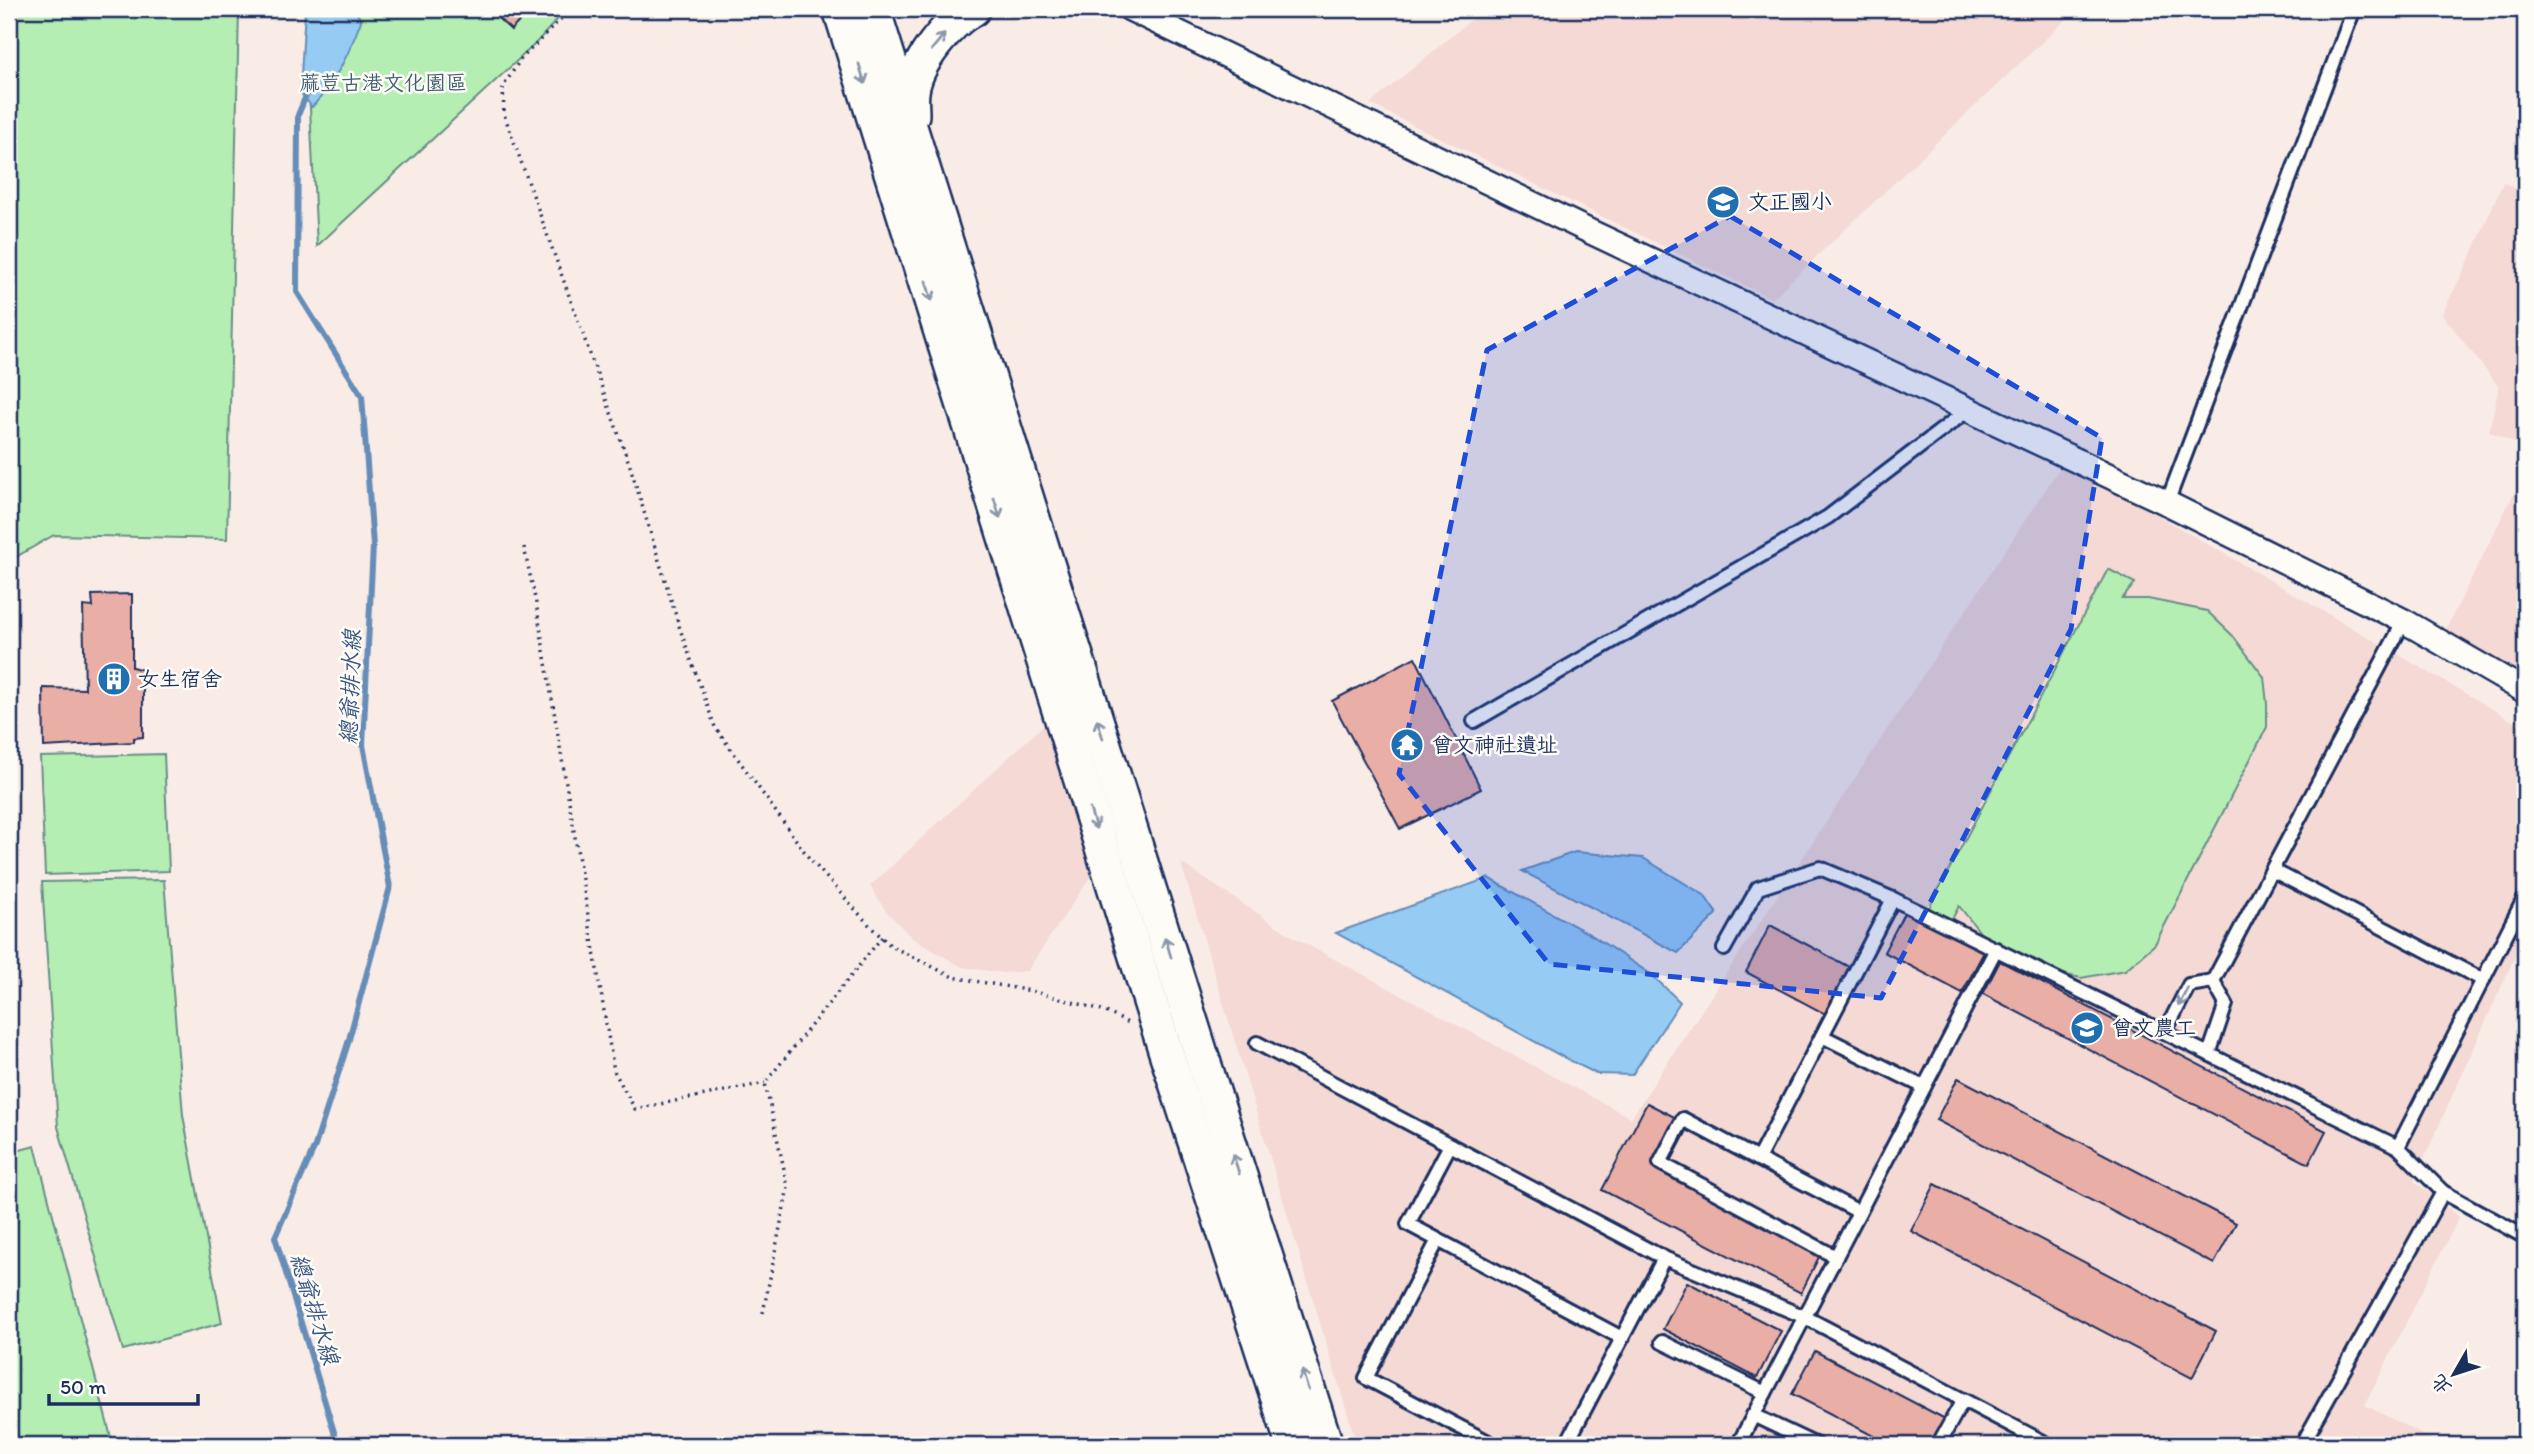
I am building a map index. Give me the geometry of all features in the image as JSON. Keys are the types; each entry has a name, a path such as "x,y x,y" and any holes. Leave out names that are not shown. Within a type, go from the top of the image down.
{"main road":[{"path":"841,9 1157,1022 1293,1445"},
{"path":"873,9 1326,1445"},
{"path":"912,128 912,91 918,72 936,42 966,12 973,9"}],"street":[{"path":"1130,9 1593,233 2167,503 2404,621 2525,691"}],"lane":[{"path":"2167,503 2354,9"},
{"path":"1474,721 1828,517 1968,410"},
{"path":"2213,981 2404,621"},
{"path":"1724,949 1758,888 1820,868 1893,899 2398,1147 2443,1192 2525,1237"},
{"path":"2272,870 2483,980"},
{"path":"2398,1147 2525,897"},
{"path":"1758,1159 1893,899"},
{"path":"1738,1445 1996,949"},
{"path":"2165,1032 2189,985 2213,981"},
{"path":"2209,1054 2227,1004 2213,981"},
{"path":"1822,1036 1924,1087"},
{"path":"1257,1043 1664,1258 1805,1317 2049,1445"},
{"path":"1836,1256 1660,1163 1683,1119 1859,1212"},
{"path":"1450,1145 1408,1224 1622,1338"},
{"path":"2302,1445 2443,1192"},
{"path":"1438,1240 1366,1378 1494,1445"},
{"path":"1566,1445 1664,1258"},
{"path":"1662,1342 1765,1393"},
{"path":"1938,1445 1963,1400"},
{"path":"1753,1415 1816,1445"}],"path":[{"path":"570,9 520,60 503,87 504,114 630,466 680,629 715,727 808,858 891,946 953,976 1031,991 1101,1010 1135,1026"},
{"path":"524,547 536,603 614,1071 635,1109 765,1083 882,937"},
{"path":"763,1313 788,1187 765,1083"}],"highlighted area":[{"path":"1730,216 2102,438 2071,629 1881,998 1549,964 1399,774 1487,350"}],"shaded area":[{"name":"文正國小","path":"1484,9 2077,9 1772,299 1370,104"},
{"path":"2503,182 2525,194 2525,448 2489,431 2499,387 2442,314 2473,252"},
{"name":"曾文農工","path":"2064,461 2525,728 2525,934 2414,1181 2459,1217 2365,1405 2442,1445 1357,1445 1181,863 1295,938 1631,1118"},
{"path":"2525,471 2525,677 2446,629"},
{"path":"1063,707 1108,851 1027,971 1003,973 962,967 912,938 885,910 870,886"}],"green space":[{"path":"9,9 239,9 227,539 54,535 9,561"},
{"name":"蔴荳古港文化園區","path":"305,9 567,9 534,45 317,246"},
{"path":"2108,569 2135,583 2122,599 2148,599 2207,611 2233,636 2264,677 2267,727 2155,944 2125,970 2081,978 2024,966 1987,941 1959,906 1945,932 1923,919"},
{"path":"164,754 169,871 45,875 40,757"},
{"path":"164,880 183,1115 222,1323 123,1350 58,1127 42,882"},
{"path":"9,1016 16,1119 9,1121"},
{"path":"35,1146 113,1445 9,1445 9,1153"}],"water":[{"path":"305,9 355,9 361,21 341,67 312,107 300,92"},
{"path":"1575,852 1643,858 1704,895 1717,914 1678,953 1522,871"},
{"path":"1488,878 1593,936 1652,975 1680,1002 1632,1075 1597,1074 1336,933"}],"building":[{"path":"488,9 531,9 511,30"},
{"name":"女生宿舍","path":"132,594 132,667 143,670 143,737 134,738 134,742 44,747 43,688 85,689 83,606 93,607 92,595"},
{"name":"曾文神社遺址","path":"1415,657 1481,789 1400,829 1332,701"},
{"path":"1906,909 1985,950 1962,993 1884,952"},
{"path":"1770,925 1851,968 1827,1015 1746,972"},
{"path":"2000,961 2326,1131 2309,1164 1983,994"},
{"path":"1958,1078 2236,1223 2214,1264 1936,1120"},
{"path":"1647,1103 1690,1125 1666,1171 1821,1253 1801,1293 1602,1190"},
{"path":"1935,1184 2216,1331 2192,1378 1911,1231"},
{"path":"1687,1282 1781,1331 1757,1378 1663,1329"},
{"path":"1815,1351 1953,1423 1941,1445 1891,1445 1792,1394"}],"waterway":[{"name":"總爺排水線","path":"308,91 298,115 297,292 362,396 373,546 363,745 390,887 348,1043 315,1146 275,1237 338,1445"}],"place":[{"name":"文正國小","path":"1723,202"},
{"name":"女生宿舍","path":"114,679"},
{"name":"曾文神社遺址","path":"1407,745"},
{"name":"曾文農工","path":"2087,1028"}]}
